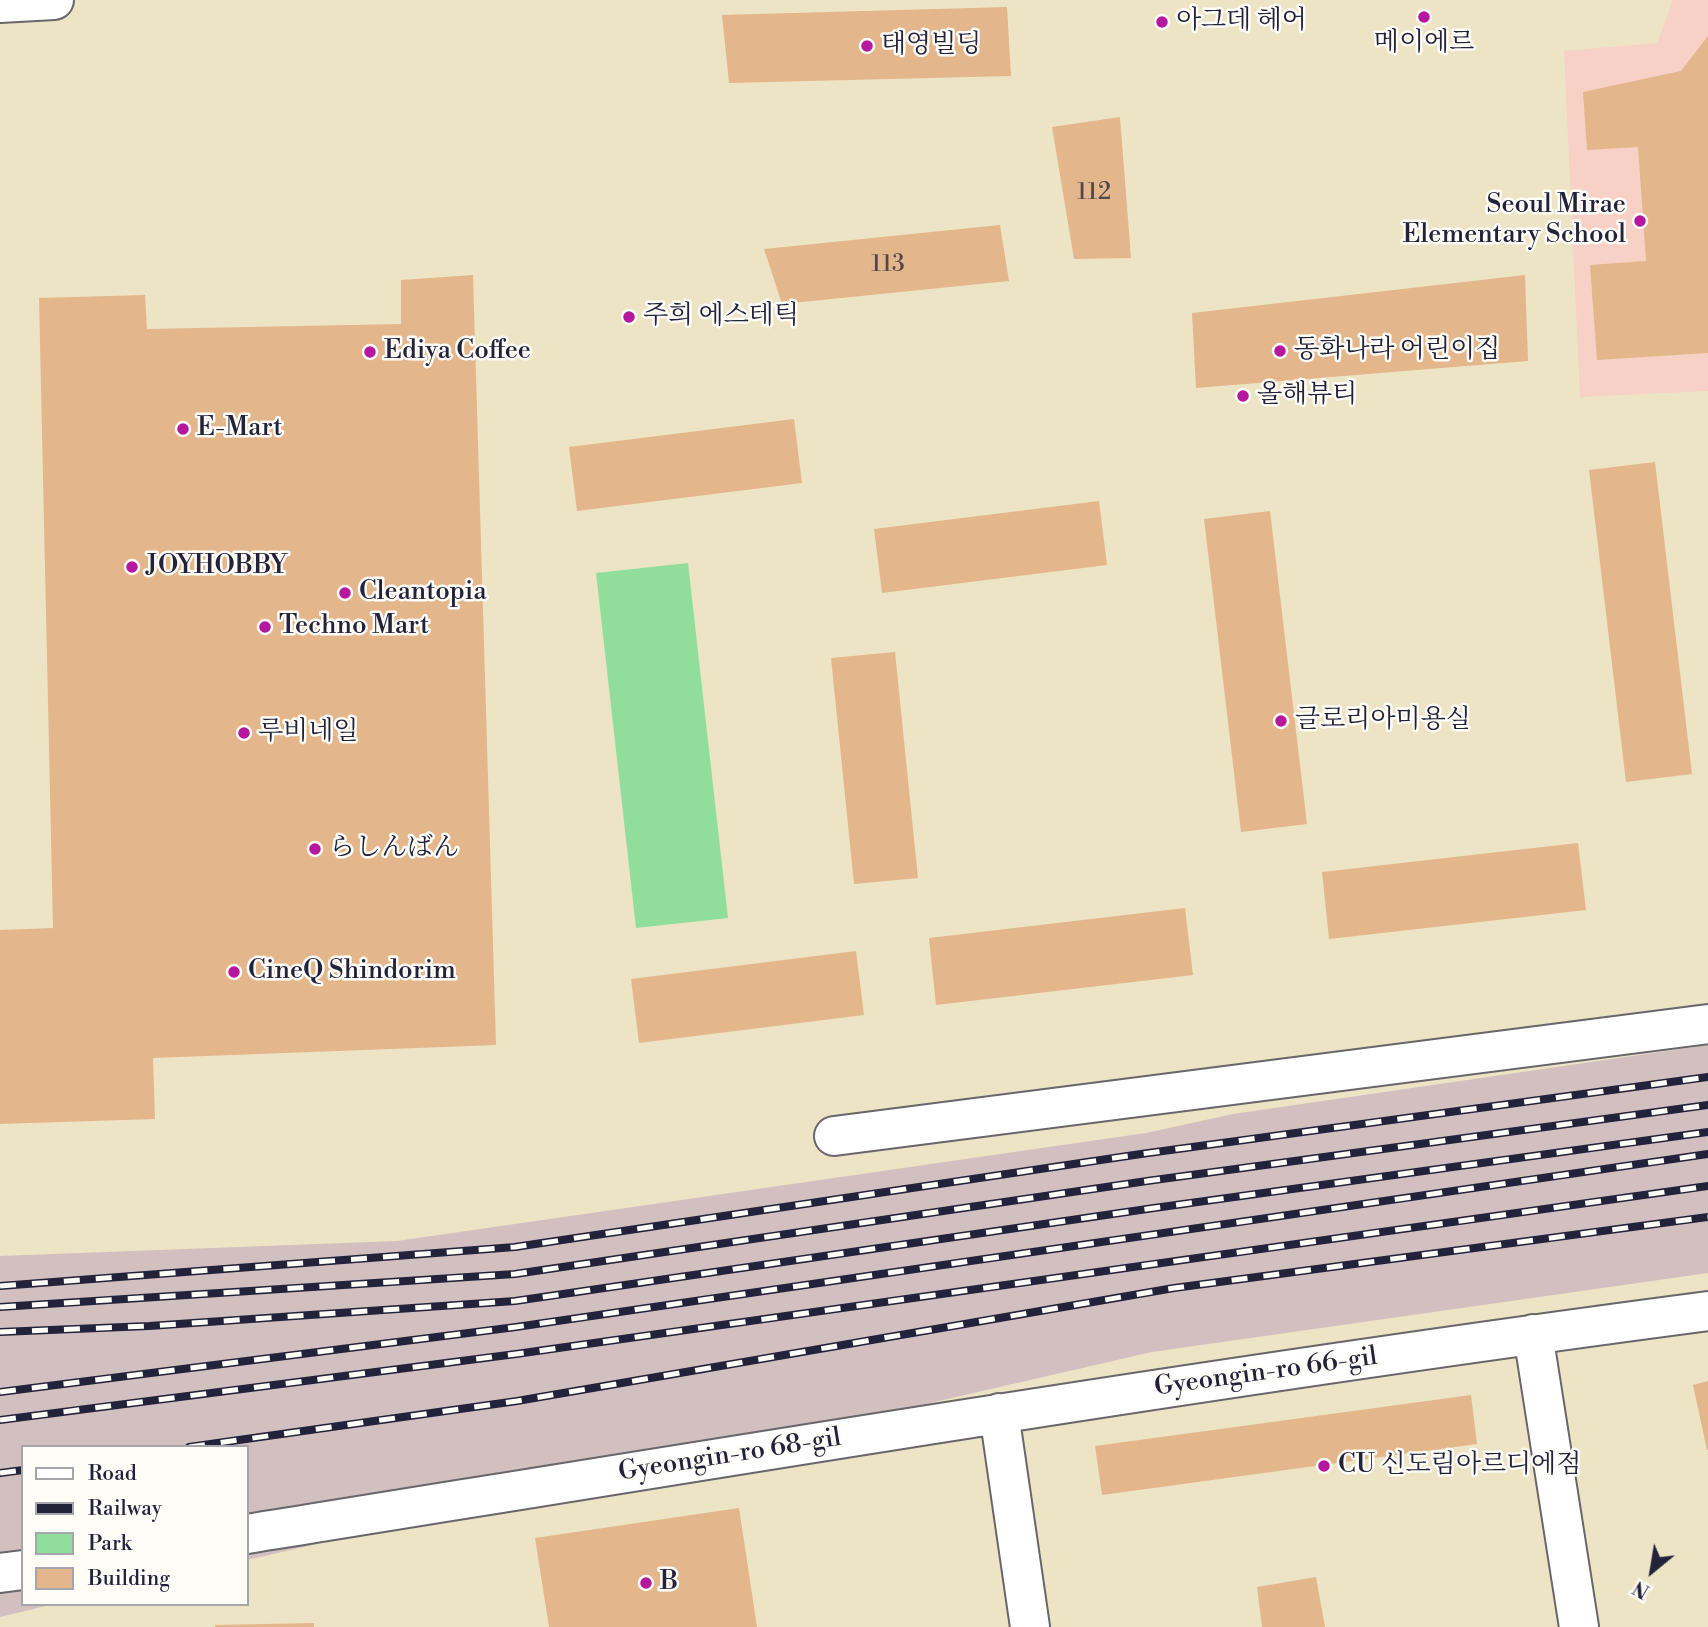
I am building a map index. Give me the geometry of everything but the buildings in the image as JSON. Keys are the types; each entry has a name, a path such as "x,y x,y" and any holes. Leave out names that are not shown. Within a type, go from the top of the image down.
{"street":[{"path":"0,3 54,0"},
{"path":"834,1136 1708,1024"},
{"name":"Gyeongin-ro 66-gil","path":"999,1413 1533,1334 1708,1311"},
{"path":"1533,1334 1578,1627"},
{"path":"999,1413 1030,1627"},
{"name":"Gyeongin-ro 68-gil","path":"248,1534 999,1413"},
{"path":"0,1573 21,1570"}],"shaded area":[{"name":"Seoul Mirae Elementary School","path":"1673,0 1708,0 1708,391 1580,397 1564,51 1657,43"},
{"path":"1708,1045 1708,1273 1152,1352 248,1560 248,1445 21,1445 21,1606 46,1606 0,1617 0,1256 397,1241 1146,1133 1233,1114"}],"green space":[{"path":"688,563 728,918 636,928 596,573"}],"railway":[{"path":"0,1286 515,1247 1141,1154 1708,1077"},
{"path":"0,1307 515,1274 1147,1181 1708,1105"},
{"path":"0,1332 149,1326 515,1301 1154,1208 1708,1132"},
{"path":"0,1392 516,1327 1708,1154"},
{"path":"0,1420 516,1354 1708,1186"},
{"path":"203,1445 517,1401 1174,1288 1708,1217"},
{"path":"0,1473 21,1470"}],"place":[{"name":"메이에르","path":"1424,17"},
{"name":"아그데 헤어","path":"1162,22"},
{"name":"태영빌딩","path":"867,46"},
{"name":"Seoul Mirae Elementary School","path":"1640,221"},
{"name":"주희 에스테틱","path":"629,317"},
{"name":"동화나라 어린이집","path":"1280,351"},
{"name":"Ediya Coffee","path":"370,352"},
{"name":"올해뷰티","path":"1243,396"},
{"name":"E-Mart","path":"183,429"},
{"name":"JOYHOBBY","path":"132,567"},
{"name":"Cleantopia","path":"345,593"},
{"name":"Techno Mart","path":"265,627"},
{"name":"글로리아미용실","path":"1281,721"},
{"name":"루비네일","path":"244,733"},
{"name":"らしんばん","path":"315,849"},
{"name":"CineQ Shindorim","path":"234,972"},
{"name":"CU 신도림아르디에점","path":"1324,1466"},
{"name":"B","path":"646,1583"}]}
